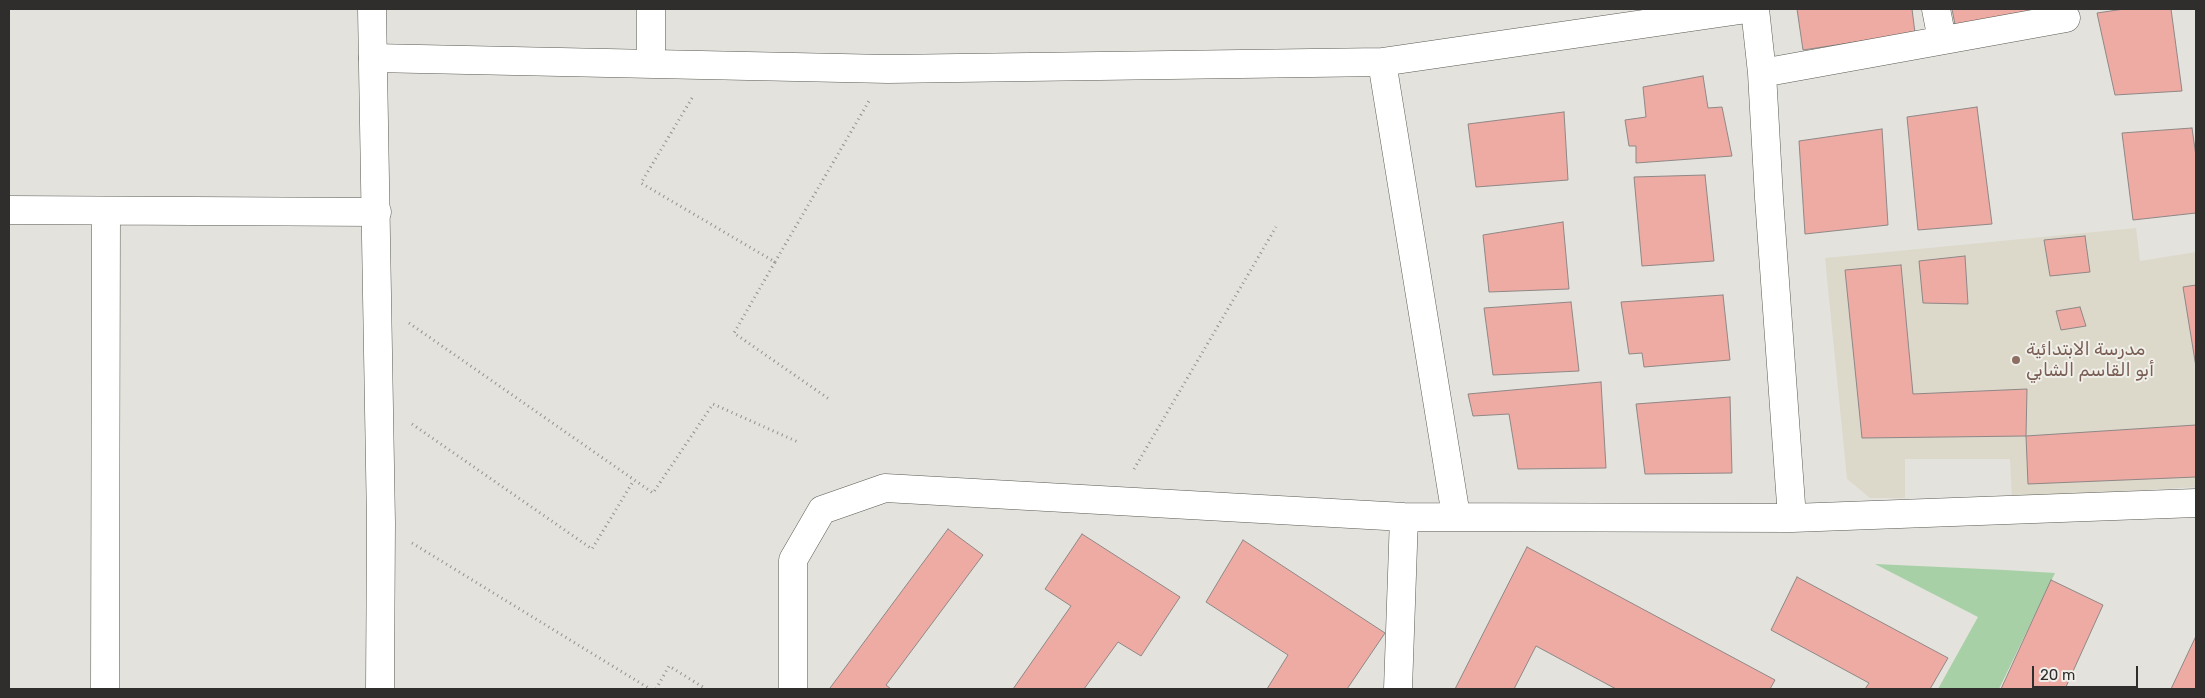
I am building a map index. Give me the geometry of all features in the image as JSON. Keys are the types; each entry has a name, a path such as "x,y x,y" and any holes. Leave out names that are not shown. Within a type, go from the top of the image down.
{"street":[{"path":"372,9 381,524 380,689"},
{"path":"651,64 652,9"},
{"path":"373,58 888,69 1382,62 1747,9"},
{"path":"1755,9 1762,73 1769,208 1792,518"},
{"path":"1936,9 1942,40"},
{"path":"1762,73 2066,18"},
{"path":"1382,62 1456,516"},
{"path":"9,210 377,212"},
{"path":"105,689 106,211"},
{"path":"793,689 793,560 822,510 885,488 1404,517 1792,518 2196,503"},
{"path":"1398,689 1404,517"}],"path":[{"path":"712,65 641,183 775,262"},
{"path":"829,399 734,333 888,69"},
{"path":"1116,500 1276,226"},
{"path":"378,301 653,493 713,404 798,442"},
{"path":"379,401 592,549 634,480"},
{"path":"381,524 650,689"},
{"path":"656,689 669,666 706,689"}],"shaded area":[{"name":"مدرسة الابتدائية أبو القاسم الشابي","path":"2136,228 2140,261 2196,252 2196,487 2012,498 2010,459 1905,459 1905,498 1870,498 1847,479 1825,258"}],"green space":[{"path":"1875,564 2055,573 1999,689 1938,689 1978,617"}],"building":[{"path":"1797,9 1912,9 1915,33 1803,50"},
{"path":"1952,9 2039,9 2040,14 1956,30"},
{"path":"2124,9 2171,9 2182,91 2115,95 2097,13"},
{"path":"1703,76 1708,108 1722,107 1732,156 1636,163 1636,146 1629,146 1625,120 1646,117 1643,87"},
{"path":"1977,107 1992,224 1918,230 1907,117"},
{"path":"1564,112 1568,180 1476,187 1468,124"},
{"path":"2192,128 2196,156 2196,213 2133,220 2122,133"},
{"path":"1882,129 1888,225 1805,234 1799,141"},
{"path":"1705,175 1714,261 1642,266 1634,177"},
{"path":"1563,222 1569,289 1489,292 1483,235"},
{"path":"2085,236 2090,272 2050,276 2044,240"},
{"path":"1965,256 1968,304 1923,303 1919,261"},
{"path":"1901,265 1913,394 2027,389 2026,436 1862,438 1845,270"},
{"path":"2196,285 2196,367 2183,287"},
{"path":"1723,295 1730,360 1644,367 1642,353 1629,354 1621,302"},
{"path":"1571,302 1579,371 1493,375 1484,308"},
{"path":"2080,307 2086,326 2061,330 2056,311"},
{"path":"1601,382 1606,468 1518,469 1509,414 1473,416 1468,394"},
{"path":"1730,397 1732,473 1645,474 1636,404"},
{"path":"2196,425 2196,477 2028,484 2026,436"},
{"path":"948,529 983,555 886,685 891,689 830,688"},
{"path":"1082,534 1180,597 1141,656 1118,642 1084,689 1013,689 1071,606 1045,589"},
{"path":"1243,540 1385,633 1347,689 1267,689 1288,655 1206,602"},
{"path":"1527,547 1775,680 1770,689 1616,689 1536,646 1514,689 1455,689"},
{"path":"1797,577 1948,658 1930,689 1865,689 1869,683 1771,630"},
{"path":"2051,580 2103,605 2065,689 2001,689"},
{"path":"2196,636 2196,689 2171,689"}],"place":[{"name":"مدرسة الابتدائية أبو القاسم الشابي","path":"2016,360"}]}
